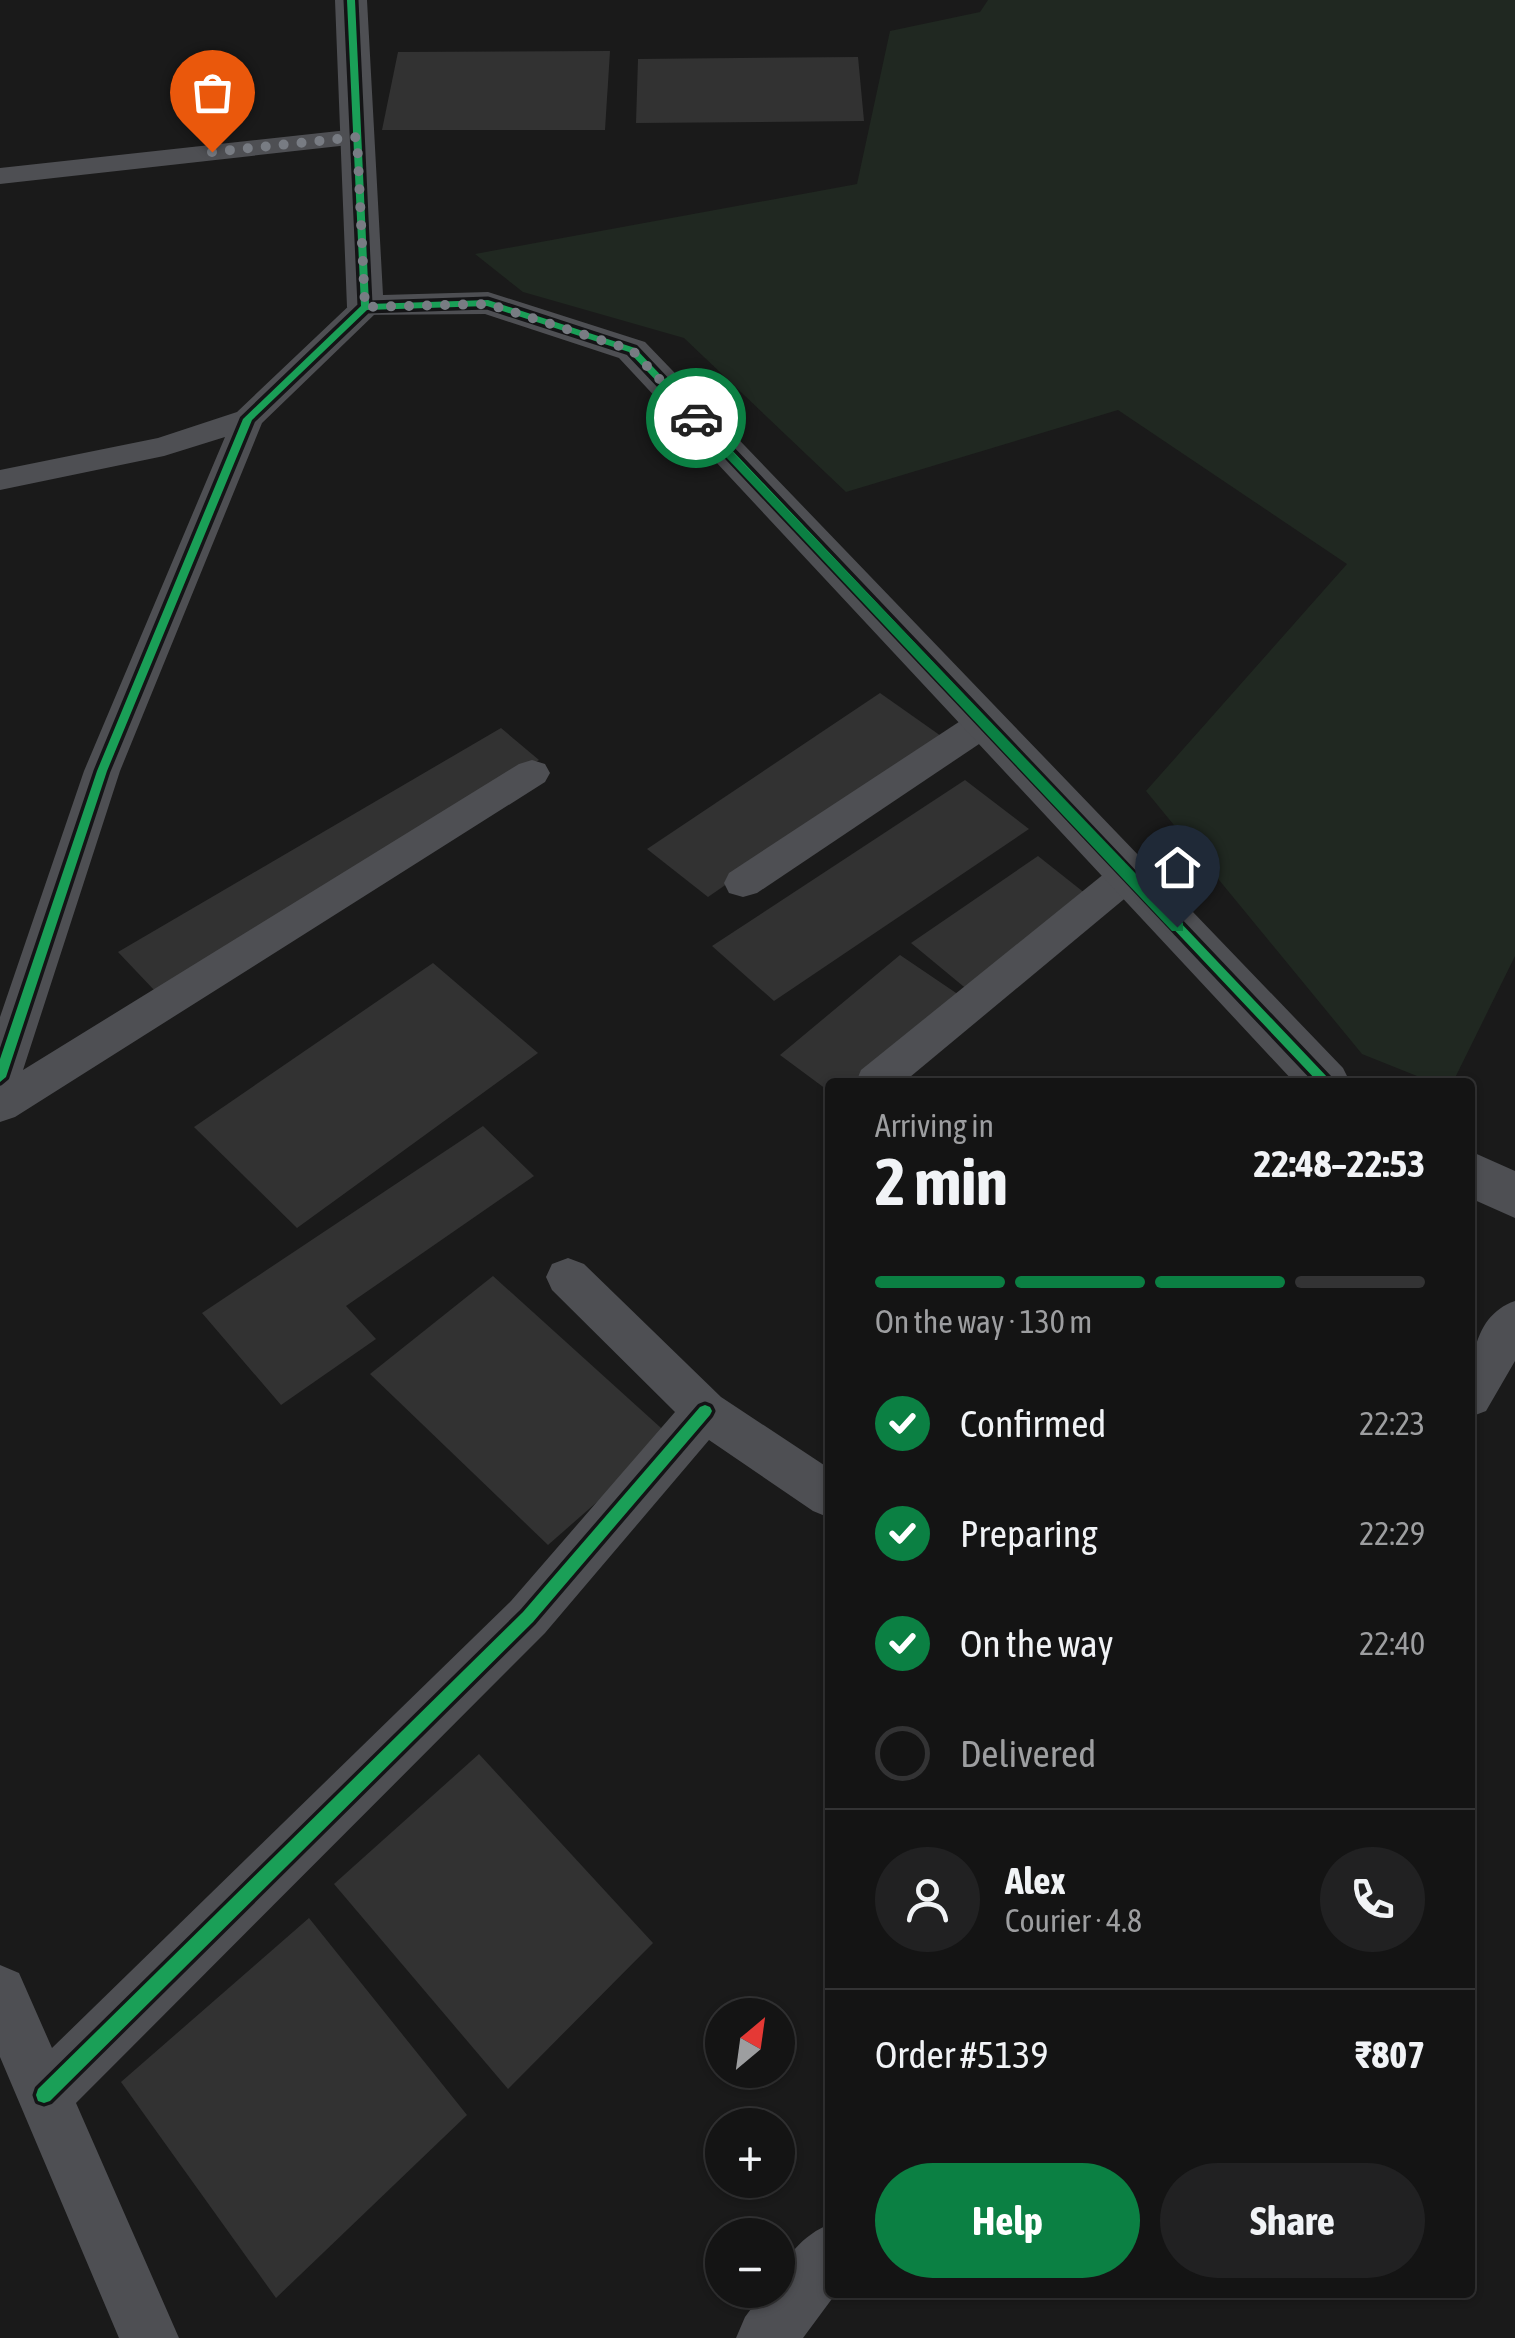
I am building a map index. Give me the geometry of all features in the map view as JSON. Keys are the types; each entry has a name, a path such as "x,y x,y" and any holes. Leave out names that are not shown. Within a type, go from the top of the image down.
{"street":[{"path":"351,0 365,307"},
{"path":"0,176 357,137"},
{"path":"0,1077 102,771 248,418 365,307 488,304 632,350 1320,1078"},
{"path":"0,480 164,446 248,418"},
{"path":"743,883 984,723"},
{"path":"0,1105 532,772"},
{"path":"881,1078 1128,875"},
{"path":"1475,1176 1515,1196"},
{"path":"568,1277 705,1412 825,1493"},
{"path":"1475,1388 1515,1320"},
{"path":"44,2095 528,1617 705,1412"},
{"path":"0,1992 150,2338"},
{"path":"766,2338 825,2260"}],"shaded area":[{"path":"988,0 1515,0 1515,956 1455,1078 1422,1078 1362,1054 1146,791 1347,564 1118,410 846,492 684,338 523,292 475,254 857,184 890,31 980,12"}],"building":[{"path":"610,51 605,130 382,130 398,52"},
{"path":"858,57 864,121 636,123 638,59"},
{"path":"880,693 941,736 708,897 647,849"},
{"path":"501,728 539,760 155,991 118,952"},
{"path":"965,780 1029,829 774,1001 712,946"},
{"path":"1038,856 1091,898 969,991 911,943"},
{"path":"900,955 962,997 868,1078 825,1078 825,1088 780,1055"},
{"path":"433,963 538,1053 297,1228 194,1127"},
{"path":"483,1126 534,1176 346,1306 376,1339 281,1405 202,1313"},
{"path":"493,1276 671,1437 548,1545 370,1374"},
{"path":"479,1754 653,1943 508,2089 334,1884"},
{"path":"309,1918 467,2115 276,2298 121,2082"}],"cycle path":[{"path":"351,0 365,307 488,303 632,350 1321,1078"},
{"path":"0,1077 102,771 248,419 365,307"},
{"path":"44,2095 528,1617 705,1411"}],"way so far":[{"path":"212,152 357,137 365,307 488,304 632,350 696,418"}],"route":[{"path":"696,418 1177,927"}]}
